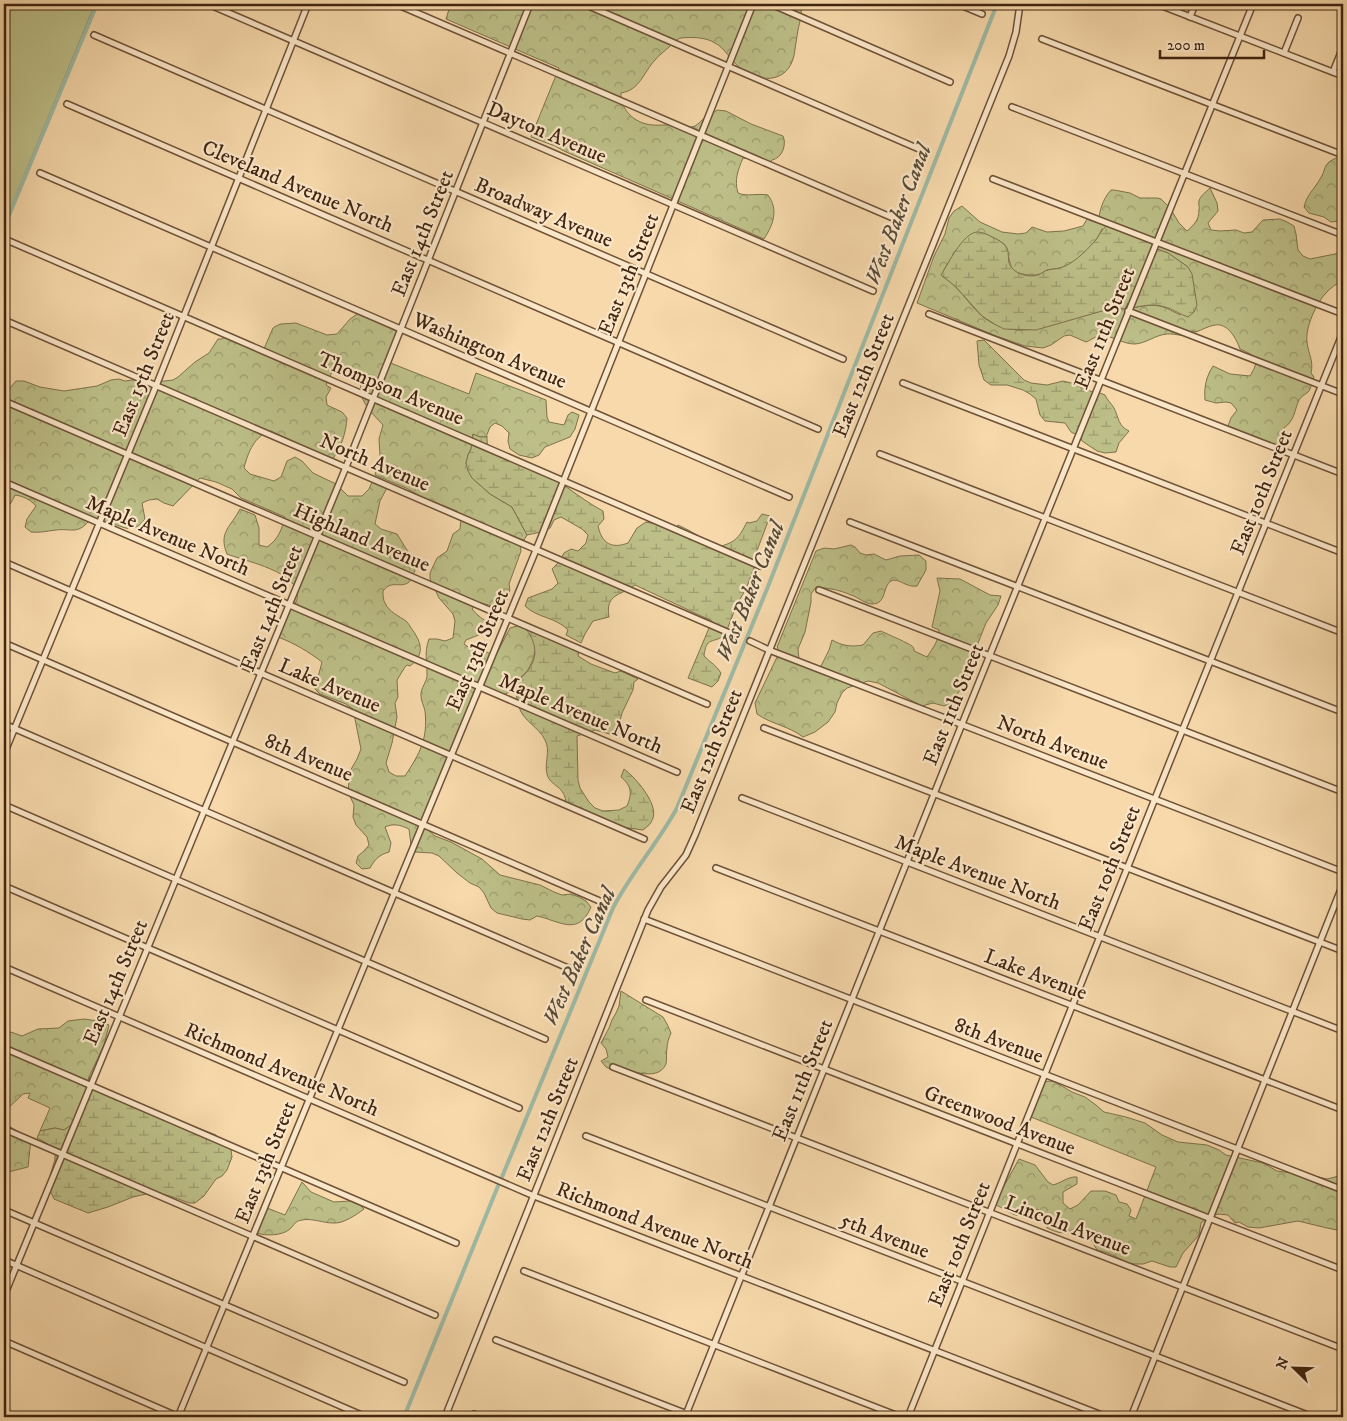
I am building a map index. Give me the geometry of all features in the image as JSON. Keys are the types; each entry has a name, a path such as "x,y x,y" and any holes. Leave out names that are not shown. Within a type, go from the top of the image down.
{"street":[{"name":"Dayton Avenue","path":"208,4 873,291"},
{"name":"East 15th Street","path":"4,754 184,317 308,4"},
{"path":"396,4 900,222"},
{"name":"East 14th Street","path":"4,1296 346,468 530,4"},
{"path":"584,4 926,152"},
{"name":"East 13th Street","path":"178,1417 536,550 753,4"},
{"path":"771,4 950,82"},
{"path":"958,4 982,14"},
{"name":"East 12th Street","path":"445,1417 644,919 656,895 689,850 1009,56 1016,32 1020,4"},
{"path":"1157,4 1343,76"},
{"path":"1190,17 1195,4"},
{"name":"East 11th Street","path":"686,1416 934,793 1252,4"},
{"path":"1284,53 1298,18"},
{"name":"Broadway Avenue","path":"94,35 843,359"},
{"path":"1042,39 1343,155"},
{"path":"1333,72 1343,47"},
{"name":"Cleveland Avenue North","path":"67,104 818,429"},
{"path":"1012,107 1343,235"},
{"name":"Washington Avenue","path":"40,174 789,497"},
{"path":"993,179 1343,314"},
{"name":"Thompson Avenue","path":"9,241 760,566"},
{"path":"1128,311 1343,394"},
{"path":"929,314 1343,474"},
{"name":"North Avenue","path":"4,320 734,635"},
{"name":"East 10th Street","path":"908,1417 1343,332"},
{"path":"903,383 1343,553"},
{"name":"Highland Avenue","path":"4,401 707,704"},
{"path":"880,454 1342,632"},
{"name":"Maple Avenue North","path":"4,482 677,772"},
{"path":"850,522 1337,710"},
{"name":"Lake Avenue","path":"4,562 644,839"},
{"path":"820,590 1343,792"},
{"name":"North Avenue","path":"750,642 1343,872"},
{"name":"8th Avenue","path":"4,643 602,902"},
{"path":"4,724 575,971"},
{"path":"764,728 1343,951"},
{"name":"Maple Avenue North","path":"742,798 1343,1031"},
{"path":"4,805 545,1039"},
{"name":"Lake Avenue","path":"716,868 1343,1110"},
{"path":"1131,1417 1343,884"},
{"path":"4,886 519,1108"},
{"name":"8th Avenue","path":"644,919 1343,1190"},
{"name":"Richmond Avenue North","path":"4,967 534,1196 1107,1417"},
{"name":"Greenwood Avenue","path":"646,1000 1343,1270"},
{"path":"4,1048 456,1243"},
{"name":"Lincoln Avenue","path":"613,1067 1343,1349"},
{"path":"4,1129 435,1315"},
{"name":"5th Avenue","path":"586,1136 1313,1417"},
{"path":"4,1210 404,1382"},
{"path":"4,1260 366,1417"},
{"path":"524,1271 901,1417"},
{"path":"496,1340 686,1416 695,1417"},
{"path":"4,1341 178,1417"},
{"path":"474,1414 483,1417"}],"green space":[{"path":"4,4 95,4 4,224"},
{"path":"451,4 800,4 801,17 793,60 782,74 775,78 757,77 748,73 739,67 719,45 711,41 698,38 681,38 676,40 657,58 637,85 621,93 622,103 627,112 634,119 646,124 692,127 697,125 708,114 717,110 726,111 751,124 783,136 784,147 776,159 770,162 743,158 737,175 738,193 745,195 768,195 771,201 774,217 764,239 531,137 559,68 446,19"},
{"path":"1343,154 1343,216 1340,221 1331,222 1324,217 1309,213 1304,207 1327,164"},
{"path":"1210,188 1217,203 1218,211 1208,223 1211,230 1252,232 1263,220 1280,219 1294,226 1298,250 1303,256 1310,259 1335,254 1343,250 1343,279 1322,298 1312,316 1308,330 1307,342 1311,361 1311,373 1314,377 1310,389 1299,400 1292,419 1284,428 1284,433 1278,446 1228,426 1237,410 1231,403 1216,403 1205,400 1206,382 1213,366 1230,374 1250,376 1255,366 1256,362 1253,356 1240,349 1234,336 1224,326 1212,326 1196,332 1192,331 1186,335 1163,335 1134,344 1104,336 1086,342 1070,335 1064,336 1043,348 1025,346 996,336 917,303 934,256 945,234 949,218 954,211 962,206 980,222 1002,232 1026,233 1032,227 1047,232 1064,231 1083,226 1087,219 1098,223 1103,201 1111,190 1114,190 1130,193 1140,198 1161,199 1187,231 1197,219 1200,199","holes":["1102,229 1168,253 1188,267 1180,315 1166,308 1156,306 1131,308 1128,305 1129,298 1125,309 1109,309 1040,328 1011,329 992,323 983,317 942,276 946,266 964,240 979,233 992,237 1005,245 1013,271 1030,275 1037,275 1047,270 1061,268 1075,261 1091,246"]},
{"path":"1108,225 1152,242 1157,249 1168,253 1188,267 1192,274 1197,305 1194,312 1188,317 1161,306 1148,305 1131,308 1128,303 1125,309 1109,309 1036,330 1004,329 982,316 955,286 941,275 961,243 977,232 988,235 1004,244 1008,250 1009,263 1014,270 1021,274 1034,276 1047,270 1060,268 1074,261 1083,254"},
{"path":"360,312 402,331 388,362 469,394 476,373 546,400 549,422 564,425 568,415 572,412 579,415 575,429 570,437 545,447 539,455 532,458 519,455 510,449 509,433 502,426 495,423 490,427 486,437 473,434 471,449 466,463 472,478 490,494 512,507 527,535 524,540 521,539 521,551 509,584 507,600 497,606 477,602 472,609 490,625 486,632 466,640 464,644 474,651 482,650 496,655 510,628 517,626 527,630 531,635 534,639 535,649 528,669 510,691 505,694 499,694 482,688 424,825 435,836 451,842 482,859 500,875 540,885 562,895 571,894 586,901 591,907 580,922 568,925 537,916 530,920 497,913 491,908 479,887 457,873 439,856 432,853 415,852 411,845 409,829 400,826 391,825 385,827 391,843 389,852 378,858 370,868 362,869 356,863 358,856 369,845 367,837 356,825 353,817 354,805 348,792 350,771 361,749 353,709 346,704 320,694 315,689 322,662 301,648 278,637 297,599 296,590 291,582 271,569 227,554 225,546 224,540 227,530 240,509 255,515 259,528 259,545 267,547 279,534 285,517 241,498 232,489 200,478 173,506 157,499 142,503 145,519 137,527 130,529 113,524 89,521 81,528 74,530 31,532 25,527 27,519 36,506 32,502 24,497 15,495 11,503 4,510 4,395 16,381 24,381 40,387 64,391 97,386 119,379 125,381 140,379 156,382 173,380 209,353 218,339 226,336 263,351 273,328 281,324 296,323 327,335 337,334 350,319","holes":["336,363 365,377 361,383 360,390 362,396 369,409 383,425 379,439 380,455 375,475 457,511 461,519 460,529 453,534 447,551 437,558 430,573 430,579 439,598 453,614 455,621 453,638 445,641 429,639 427,644 427,677 421,693 426,721 424,738 419,753 405,776 396,776 389,772 386,763 397,717 395,703 398,697 397,680 405,667 407,665 410,666 418,657 420,647 417,638 406,621 394,614 383,599 383,591 386,587 406,584 410,581 415,571 410,555 397,534 381,529 375,524 380,501 387,488 372,482 369,489 362,496 348,496 336,484 313,473 302,461 295,457 287,461 281,477 274,481 250,474 244,468 256,440 271,431 303,446 316,455 332,460 346,429 347,418 342,412 327,405 326,397 331,388 326,385"]},
{"path":"984,340 1024,380 1047,385 1063,381 1105,395 1114,408 1121,424 1129,431 1119,443 1116,452 1105,453 1097,451 1082,441 1081,437 1071,432 1065,423 1045,421 1040,415 1036,399 1023,390 1007,385 991,385 984,380 979,365 977,341"},
{"path":"473,434 480,437 487,436 489,447 495,453 550,476 603,511 604,519 598,526 602,537 609,544 622,545 628,543 637,528 646,522 656,524 673,532 678,525 718,547 737,538 747,522 757,521 762,514 770,516 755,556 754,568 725,635 711,641 706,646 704,656 721,673 718,681 712,687 688,678 712,621 635,585 612,599 608,609 609,617 593,621 581,643 566,635 568,630 558,622 535,613 525,606 528,598 552,589 558,583 552,569 564,553 571,549 578,551 586,543 588,535 582,529 561,517 554,520 550,528 542,528 541,532 527,535 512,507 490,494 472,478 468,471 466,463 471,449"},
{"path":"851,545 860,553 866,555 874,554 886,560 900,556 919,555 926,561 926,570 917,586 909,586 896,580 891,581 880,601 872,604 843,592 816,587 811,594 805,632 798,649 799,659 804,667 815,668 821,666 832,640 847,646 863,645 873,633 881,631 908,644 914,648 914,651 927,657 939,634 939,630 932,627 940,591 937,578 960,579 990,595 1001,596 998,605 986,623 963,685 952,703 944,706 933,703 922,706 878,683 868,681 847,688 842,693 835,712 828,722 815,732 803,737 757,714 755,703 777,657 777,647 816,551 824,548 834,549"},
{"path":"527,630 555,639 579,652 578,656 591,664 615,673 621,671 638,679 634,682 633,690 622,713 620,721 622,729 617,736 595,730 577,736 578,780 580,788 595,808 603,811 619,810 627,806 630,798 629,787 621,777 624,769 639,784 652,805 653,818 643,830 620,827 566,805 561,790 551,782 546,770 547,744 539,731 521,712 516,696 518,683 532,664 535,654 534,645"},
{"path":"621,991 663,1017 671,1033 667,1044 666,1064 662,1070 656,1073 641,1073 611,1066 610,1069 601,1061 608,1057 606,1049 601,1043 619,1006"},
{"path":"84,1019 109,1025 104,1045 89,1077 87,1095 79,1120 64,1130 55,1128 40,1131 50,1108 28,1098 30,1093 23,1094 4,1112 4,1036 11,1032 22,1036 38,1029 59,1028 68,1021"},
{"path":"89,1077 89,1085 216,1135 231,1150 232,1157 227,1170 216,1179 204,1196 195,1203 189,1203 155,1192 133,1197 88,1213 54,1199 49,1186 55,1153 46,1143 37,1138 40,1131 55,1128 64,1130 78,1120 87,1095"},
{"path":"1045,1082 1055,1082 1085,1097 1104,1112 1145,1123 1162,1135 1178,1142 1207,1145 1226,1155 1263,1163 1277,1171 1327,1179 1343,1175 1343,1227 1337,1230 1298,1221 1259,1228 1248,1227 1239,1222 1235,1223 1228,1215 1218,1214 1207,1218 1201,1223 1199,1235 1183,1253 1176,1267 1170,1267 1152,1261 1143,1264 1131,1264 1097,1250 1085,1229 1077,1227 1062,1233 1047,1228 1045,1213 1037,1209 1024,1215 1015,1215 994,1204 1019,1159 1035,1165 1048,1182 1053,1185 1077,1177 1077,1184 1063,1192 1063,1203 1070,1209 1078,1205 1091,1191 1105,1191 1116,1195 1119,1202 1127,1204 1131,1210 1129,1216 1136,1219 1156,1167 1031,1117"},
{"path":"4,1114 7,1125 31,1139 28,1167 4,1173"},
{"path":"302,1182 311,1192 334,1202 350,1201 358,1203 364,1209 345,1221 337,1223 302,1220 296,1222 283,1233 264,1235 257,1233 267,1208 285,1215"}],"waterway":[{"path":"4,227 97,4"},
{"name":"West Baker Canal","path":"502,1177 613,908 677,808 767,589 997,4"},
{"name":"West Baker Canal","path":"404,1417 498,1186"}]}
